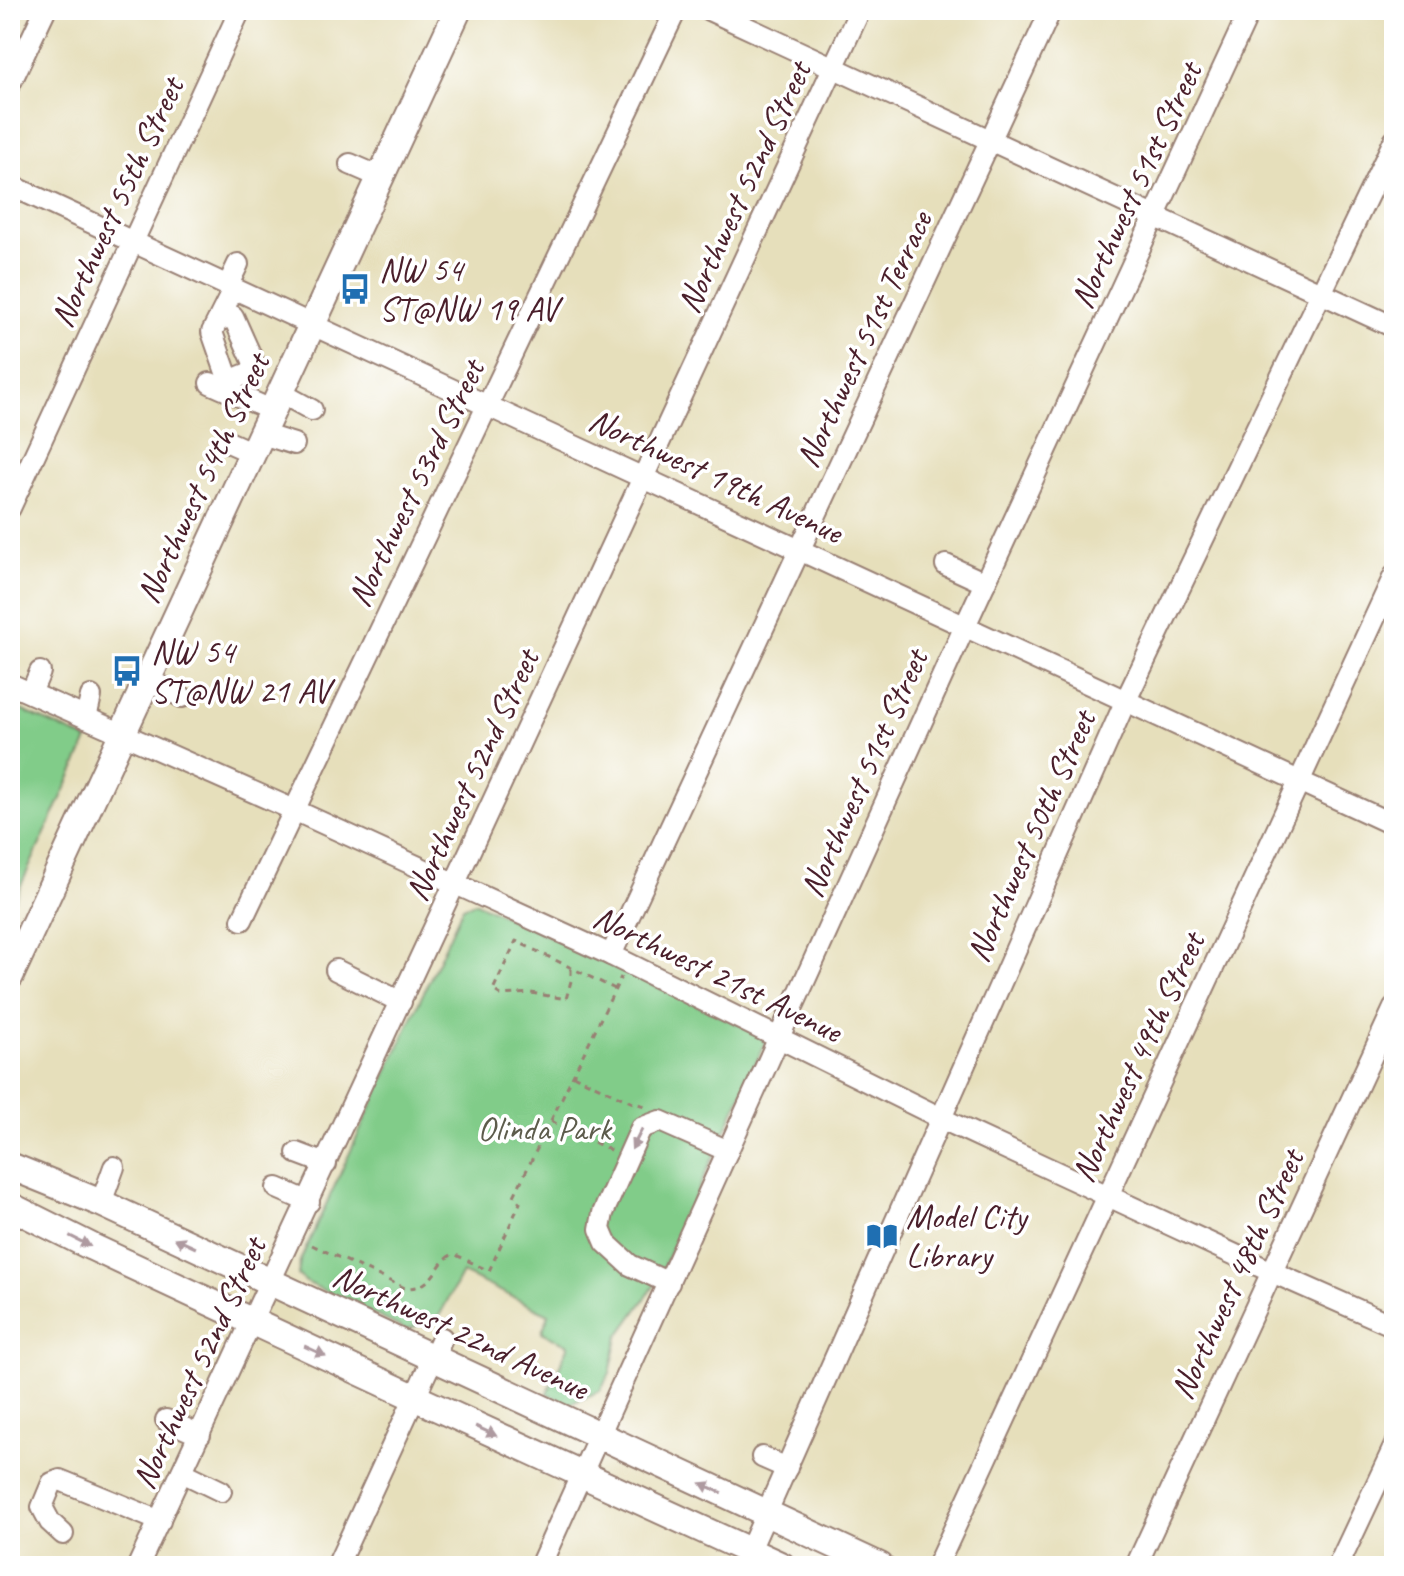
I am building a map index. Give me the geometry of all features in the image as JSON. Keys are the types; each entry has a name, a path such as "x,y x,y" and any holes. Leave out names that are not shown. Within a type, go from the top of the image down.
{"main road":[{"name":"Northwest 54th Street","path":"10,976 380,177 452,12"},
{"name":"Northwest 22nd Avenue","path":"10,1166 101,1203 271,1283 438,1348 600,1436 880,1566"},
{"path":"10,1206 582,1475 747,1559 782,1566"}],"street":[{"path":"10,84 45,10"},
{"name":"Northwest 55th Street","path":"10,508 240,10"},
{"name":"Northwest 53rd Street","path":"242,920 676,10"},
{"path":"709,10 1394,327"},
{"name":"Northwest 52nd Street","path":"138,1566 860,10"},
{"name":"Northwest 51st Terrace","path":"619,959 801,549 846,472 1051,10"},
{"name":"Northwest 51st Street","path":"540,1566 965,626 1250,10"},
{"name":"Northwest 50th Street","path":"747,1559 1126,700 1394,141"},
{"path":"350,164 380,177"},
{"name":"Northwest 19th Avenue","path":"10,185 801,549 929,600 965,626 1394,825"},
{"path":"223,385 232,344 231,287 238,264"},
{"path":"223,385 251,372 254,363 232,344"},
{"path":"223,385 294,444"},
{"path":"226,441 267,422 312,410"},
{"path":"946,565 985,583"},
{"name":"Northwest 49th Street","path":"937,1566 1394,576"},
{"path":"31,693 40,672"},
{"path":"149,680 182,697"},
{"name":"Northwest 21st Avenue","path":"10,684 619,959 940,1117 1394,1326"},
{"path":"86,718 91,696"},
{"path":"336,970 401,1002"},
{"name":"Northwest 48th Street","path":"1136,1566 1394,1008"},
{"path":"669,1283 630,1265 606,1243 596,1210 617,1162 641,1128 660,1121 728,1151"},
{"path":"297,1153 326,1164"},
{"path":"101,1203 114,1167"},
{"path":"277,1188 309,1202"},
{"path":"337,1566 438,1348"},
{"path":"166,1420 200,1435"},
{"path":"1338,1566 1394,1447"},
{"path":"762,1457 787,1468"},
{"path":"182,1472 221,1491"},
{"path":"63,1534 50,1522 42,1507 52,1483 60,1480 160,1521"}],"path":[{"path":"571,969 566,999 531,993 501,995 493,990 516,941 615,989"},
{"path":"312,1245 405,1288 421,1285 435,1276 447,1257 454,1254 489,1271 520,1203 514,1196 615,989 619,959"},
{"path":"573,1075 633,1103 657,1110"},
{"path":"551,1121 617,1162"}],"green space":[{"path":"10,705 88,740 10,909"},
{"name":"Olinda Park","path":"475,902 762,1035 765,1043 655,1285 618,1337 610,1373 600,1391 570,1404 547,1394 569,1345 542,1332 549,1314 462,1273 438,1318 406,1330 306,1282 298,1275 300,1261 463,907"}],"place":[{"name":"NW 54 ST@NW 19 AV","path":"355,289"},
{"name":"NW 54 ST@NW 21 AV","path":"127,671"},
{"name":"Model City Library","path":"882,1236"}]}
